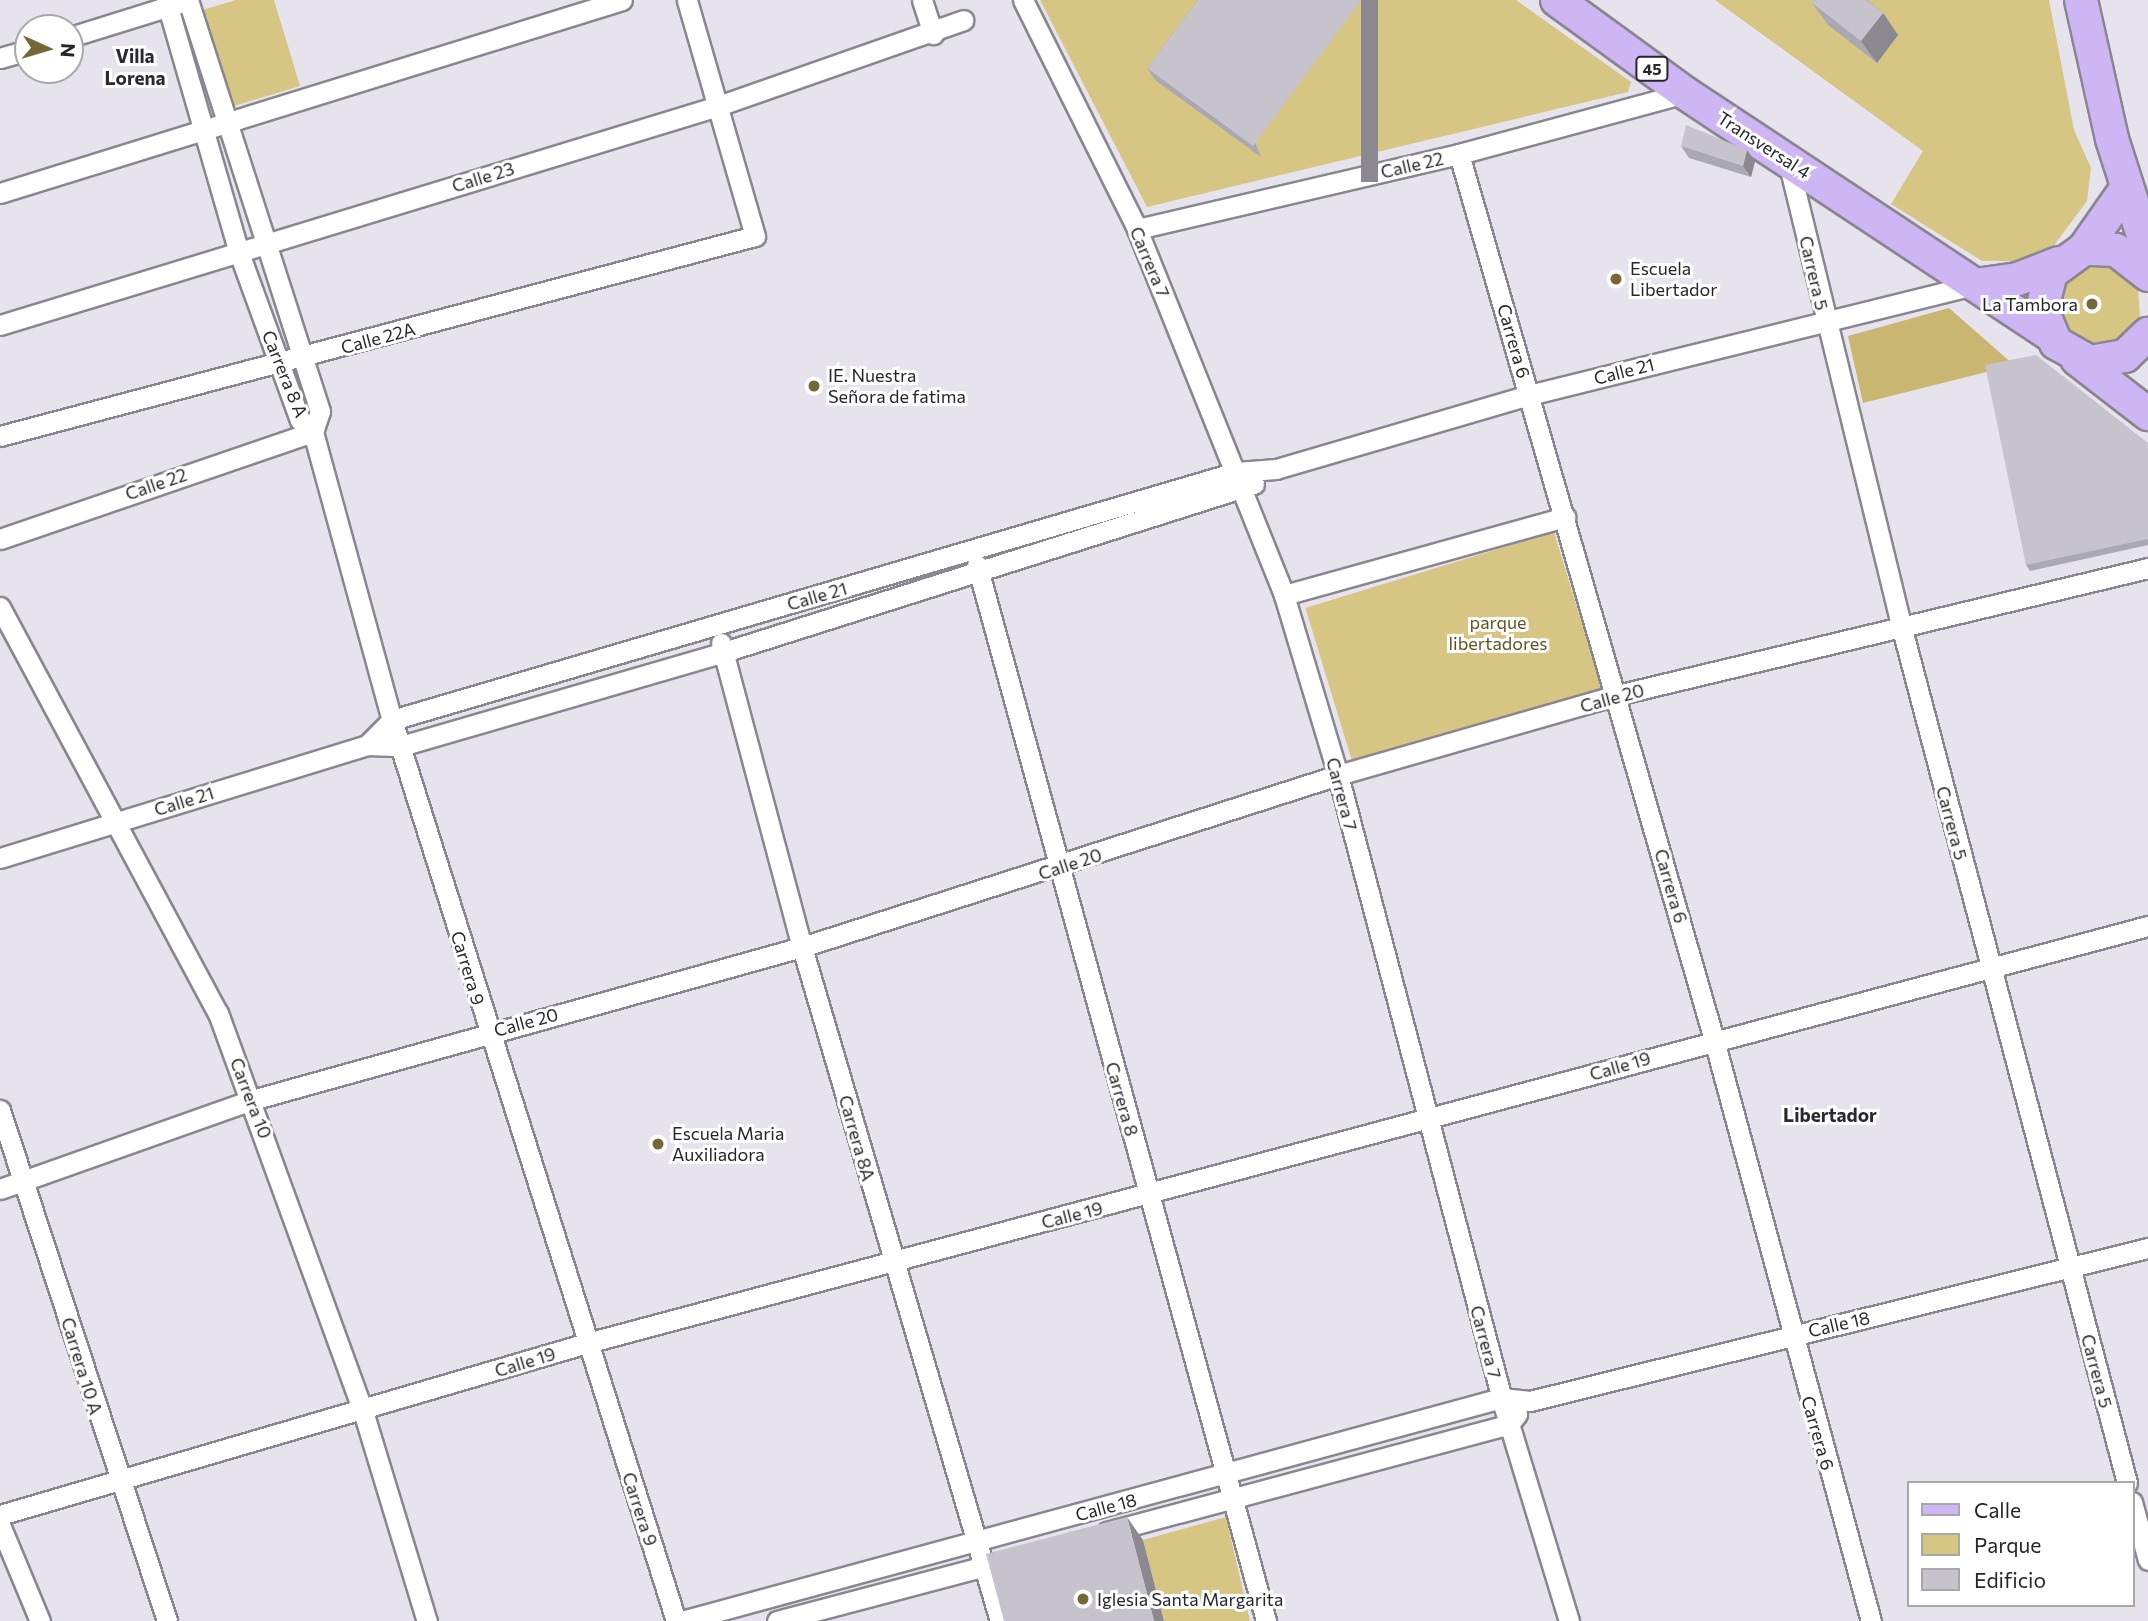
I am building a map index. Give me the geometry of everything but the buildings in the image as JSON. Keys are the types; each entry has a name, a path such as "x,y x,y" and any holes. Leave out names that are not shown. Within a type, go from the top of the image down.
{"main road":[{"name":"Transversal 4","path":"1557,0 1685,93 1975,285"},
{"path":"2081,0 2126,189 2138,208 2147,262"},
{"path":"2049,334 2042,297 2126,189"},
{"path":"1975,285 2018,279 2072,256 2116,250 2147,262"},
{"name":"45","path":"1975,285 2049,334 2148,414"},
{"path":"2073,356 2108,362 2124,356 2148,334"}],"street":[{"path":"84,32 168,4 188,0"},
{"name":"Carrera 8 A","path":"168,4 206,128 239,250 300,420 313,432 320,411 229,120 188,0"},
{"path":"0,193 622,0"},
{"path":"687,0 718,106"},
{"path":"922,0 933,34"},
{"name":"Carrera 7","path":"1023,0 1137,229 1284,595 1338,775 1426,1121 1502,1398 1569,1621"},
{"name":"Calle 23","path":"0,325 718,106 933,34 963,20"},
{"name":"Calle 22","path":"1137,229 1459,154 1685,93"},
{"name":"Calle 22A","path":"0,436 279,366 755,236 718,106"},
{"name":"Carrera 6","path":"1459,154 1617,695 1714,1040 1791,1335 1871,1621"},
{"name":"Carrera 5","path":"1788,161 1824,321 1901,625 2126,1481"},
{"name":"Calle 21","path":"368,745 392,720 1236,472 1276,469 1530,395 1975,285"},
{"name":"Calle 22","path":"0,539 313,432"},
{"name":"Carrera 9","path":"313,432 392,720 488,1033 676,1621"},
{"name":"Calle 21","path":"0,858 368,745 401,746 980,576 1244,491 1276,469"},
{"path":"1284,595 1565,517"},
{"name":"Carrera 8","path":"973,551 1057,869 1228,1473 1266,1621"},
{"name":"Calle 20","path":"0,1189 252,1100 802,947 1057,869 1338,775 1617,695 2148,568"},
{"name":"Carrera 10","path":"0,607 218,1013 252,1100 363,1411 427,1621"},
{"name":"Carrera 8A","path":"716,626 802,947 892,1261 979,1540 1000,1621"},
{"name":"Calle 19","path":"0,1515 363,1411 587,1343 892,1261 1150,1196 1714,1040 1990,970 2148,926"},
{"name":"Carrera 10 A","path":"0,1110 118,1481 167,1621"},
{"name":"Calle 18","path":"682,1621 1502,1398 1530,1401 1791,1335 2069,1270 2148,1248"},
{"path":"1509,1423 1530,1401"},
{"name":"Calle 18","path":"1088,1538 1509,1423"},
{"path":"1370,1434 1377,1459"},
{"path":"1107,1507 1114,1531"},
{"path":"2134,1509 2148,1560"},
{"path":"0,1525 40,1621"},
{"path":"777,1621 1012,1559"},
{"path":"831,1580 837,1603"}],"green space":[{"path":"236,0 274,0 300,86 224,109 196,12"},
{"path":"1040,0 1516,0 1631,82 1628,92 1147,207"},
{"path":"1715,0 2049,0 2074,130 2091,168 2087,201 2052,248 2018,261 1982,261 1891,204 1923,151"},
{"path":"2115,263 2138,286 2140,320 2121,347 2073,351 2050,286 2071,264"},
{"name":"parque libertadores","path":"1554,532 1602,688 1353,764 1305,608"},
{"path":"1226,1517 1250,1621 1164,1621 1143,1540"}],"shaded area":[{"path":"1949,308 2014,365 1863,403 1848,336"}],"place":[{"name":"Escuela Libertador","path":"1616,279"},
{"name":"La Tambora","path":"2092,304"},
{"name":"IE. Nuestra Señora de fatima","path":"814,386"},
{"name":"Escuela Maria Auxiliadora","path":"658,1144"},
{"name":"Iglesia Santa Margarita","path":"1083,1599"}],"district":[{"name":"Villa Lorena","path":"135,67"},
{"name":"Libertador","path":"1830,1115"}]}
